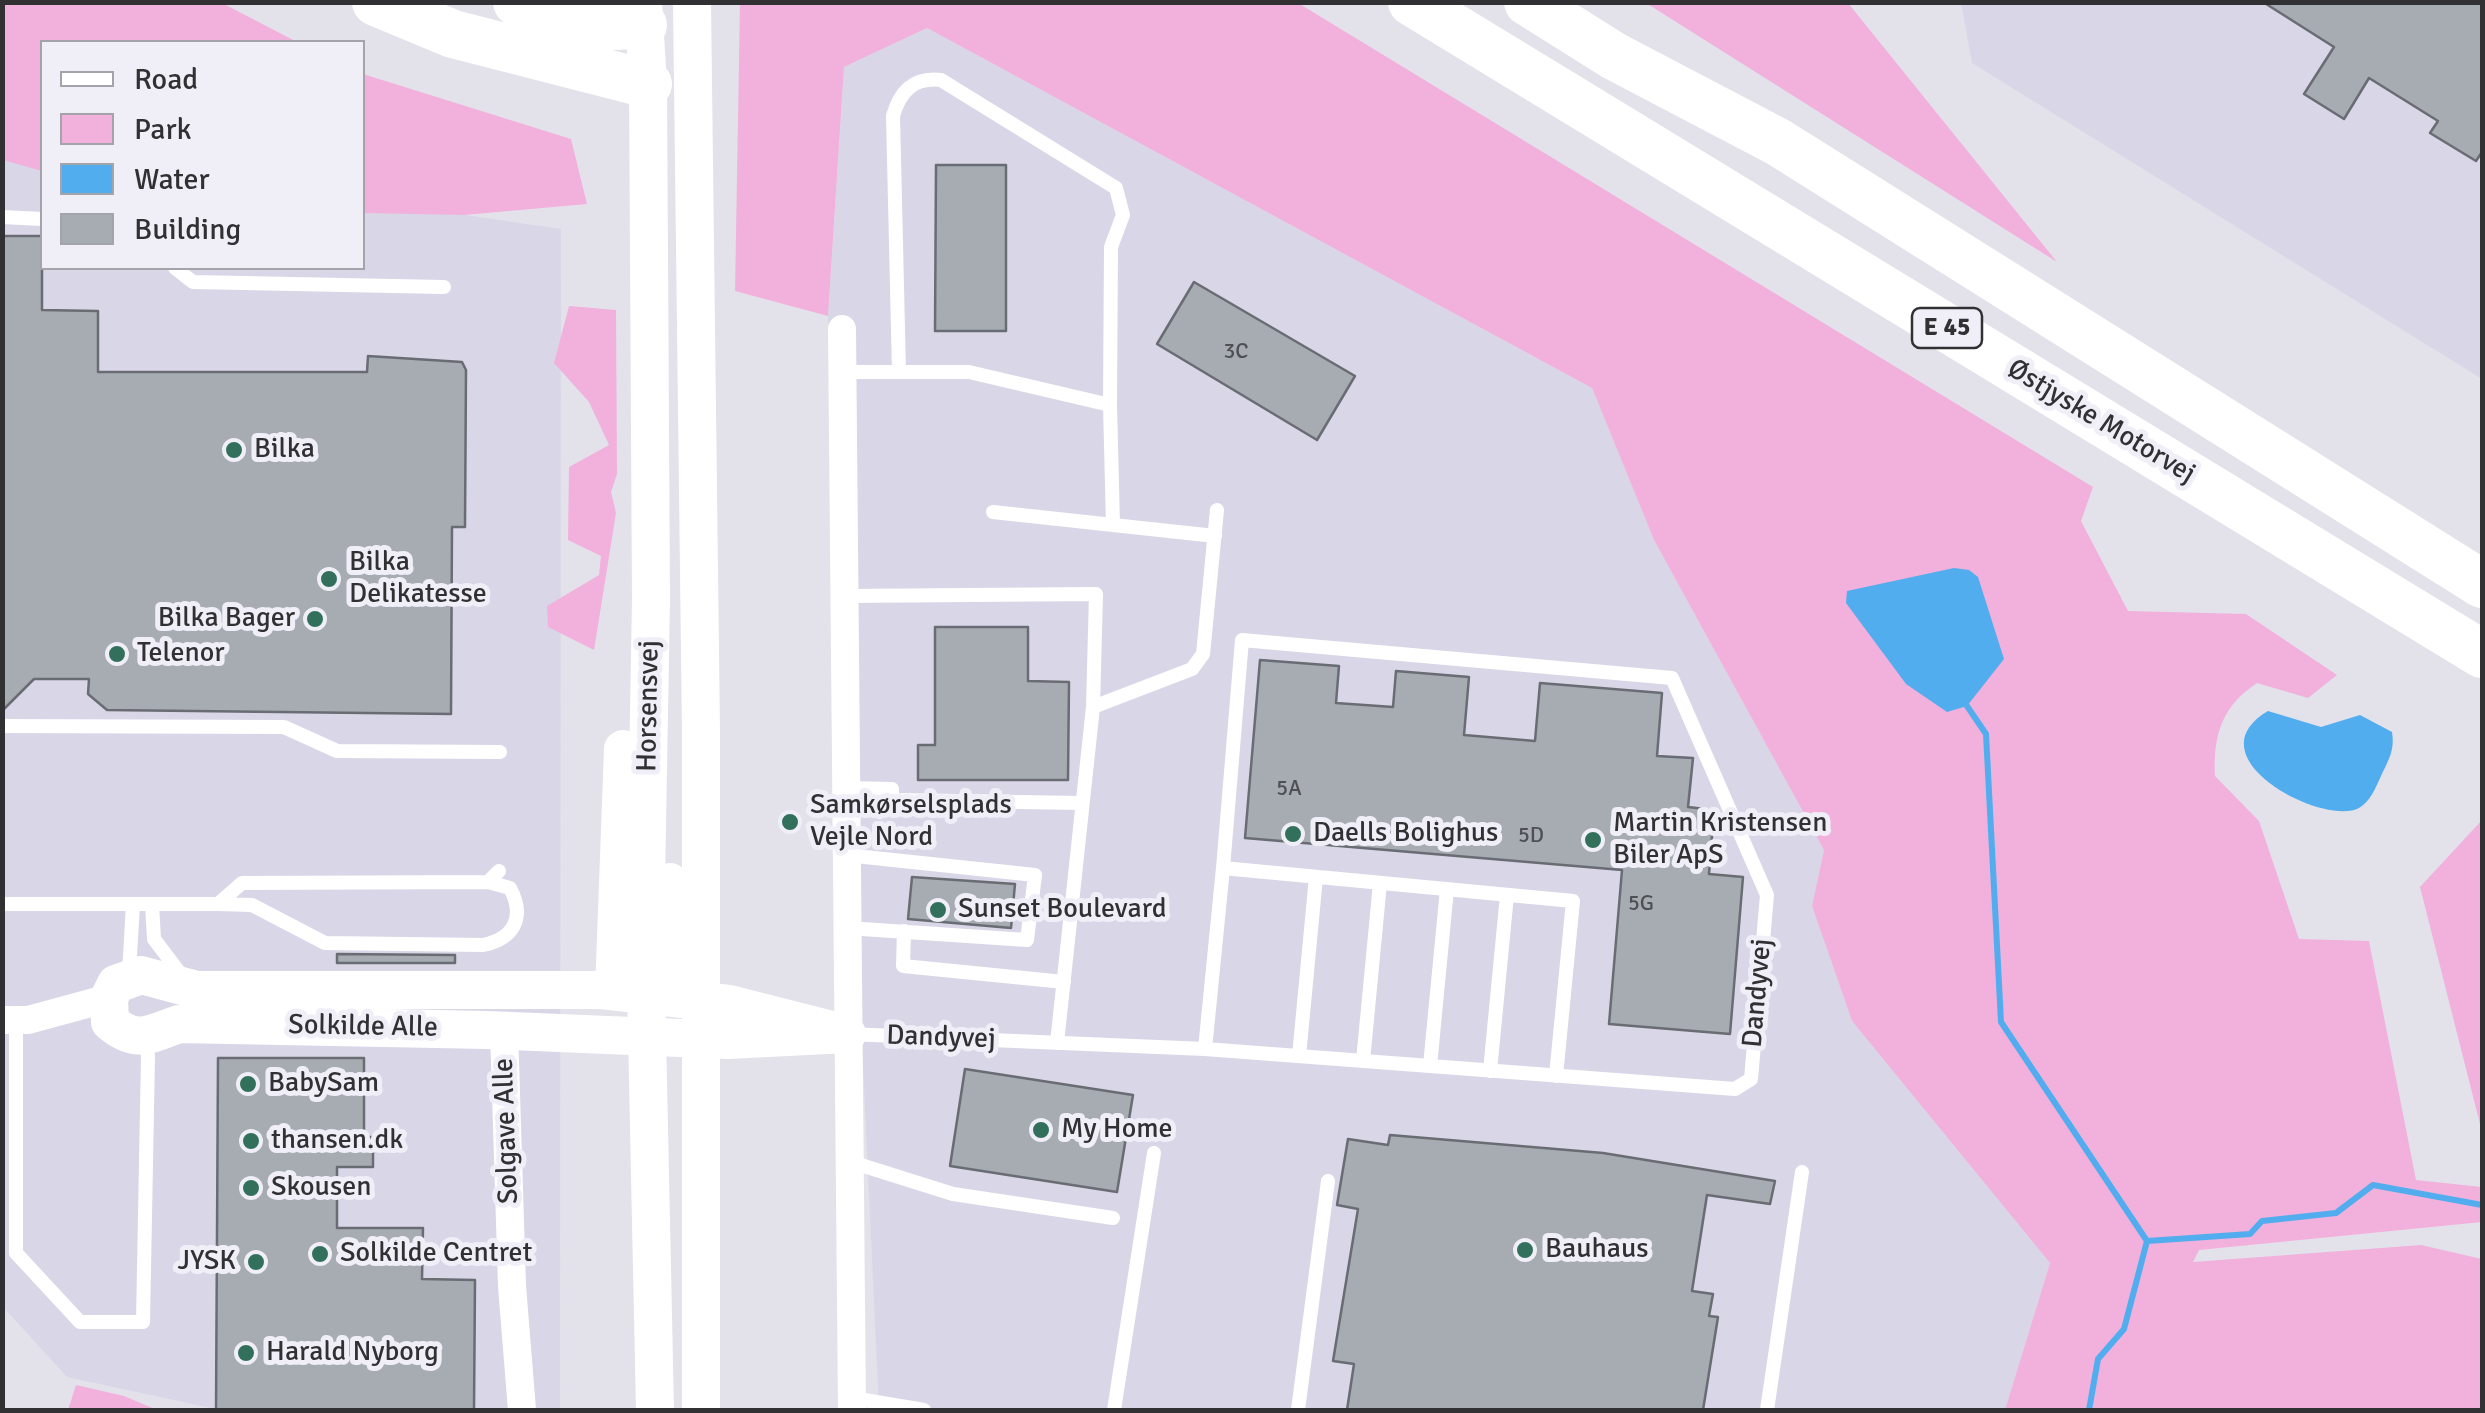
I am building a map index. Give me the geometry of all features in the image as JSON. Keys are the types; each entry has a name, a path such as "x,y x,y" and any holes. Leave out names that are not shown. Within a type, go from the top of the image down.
{"highway":[{"path":"376,2 453,34 675,48"},
{"path":"517,2 610,26 643,14"},
{"name":"Østjyske Motorvej","path":"1412,2 2482,654"},
{"name":"E 45","path":"1528,2 1614,56 1778,142 2482,584"},
{"path":"1586,2 1778,142"}],"main road":[{"name":"Horsensvej","path":"643,14 675,48 694,336 700,732 658,995 670,1037 655,1410"},
{"name":"Horsensvej","path":"675,48 650,660 658,995 670,1037 700,1281 701,1410"},
{"path":"651,600 630,657 658,995"},
{"name":"Solkilde Alle","path":"116,999 156,978 198,990 658,995"},
{"name":"Dandyvej","path":"658,995 847,1034"},
{"path":"116,999 130,1036 145,1038"},
{"name":"Solkilde Alle","path":"145,1038 179,1024 670,1037"},
{"name":"Dandyvej","path":"670,1037 786,1040 847,1034"},
{"path":"655,1363 667,1410"}],"street":[{"name":"Dandyvej","path":"842,328 852,1404"},
{"name":"Solkilde Alle","path":"15,1020 116,999"},
{"name":"Solgave Alle","path":"504,1030 512,1286 522,1410"}],"lane":[{"path":"899,372 894,116 898,97 926,78 941,80 1116,188 1123,215 1111,247 1113,525"},
{"path":"2,217 40,219"},
{"path":"178,270 193,282 444,287"},
{"path":"842,372 969,372 1110,405"},
{"path":"1093,707 1192,669 1203,654 1217,510"},
{"path":"993,512 1215,536"},
{"path":"844,596 1096,594 1093,707 1057,1043"},
{"name":"Dandyvej","path":"847,1034 1206,1050 1734,1089 1751,1079 1766,895 1672,678 1242,640 1223,868"},
{"path":"2,726 284,727 338,752 500,752"},
{"path":"845,788 892,789 892,800 1082,803"},
{"path":"846,855 1035,875 1028,940 846,928"},
{"path":"1206,1050 1223,868 1573,901 1556,1076"},
{"path":"2,904 252,906 325,943 483,944 504,940 515,929 517,911 510,888 493,876 242,883 218,904"},
{"path":"1299,1056 1316,876"},
{"path":"1363,1061 1380,883"},
{"path":"1430,1066 1447,889"},
{"path":"1490,1071 1507,894"},
{"path":"116,999 133,904"},
{"path":"152,904 154,939 162,955 198,990"},
{"path":"904,931 902,966 1064,982"},
{"path":"15,1020 9,1251 80,1322 143,1322 148,1056 145,1038"},
{"path":"1114,1410 1154,1154"},
{"path":"848,1161 953,1194 1113,1218"},
{"path":"1766,1410 1802,1172"},
{"path":"1298,1410 1328,1181"},
{"name":"Dandyvej","path":"852,1404 924,1410"}],"shaded area":[{"path":"1961,3 2482,3 2482,379 1972,63"},
{"path":"927,28 1592,388 1654,540 1824,850 1812,906 1852,1021 2050,1263 2005,1410 879,1410 828,316 844,67"},
{"path":"3,148 40,153 40,270 365,270 365,200 561,229 560,1410 220,1410 67,1377 3,1307"}],"green space":[{"path":"2,3 222,3 293,40 40,40 40,170 3,160"},
{"path":"740,3 1298,3 2093,487 2081,521 2128,611 2246,614 2337,675 2308,698 2257,683 2245,692 2222,723 2215,776 2259,821 2299,939 2369,941 2416,1180 2482,1187 2482,1222 2199,1250 2193,1262 2421,1245 2482,1259 2482,1410 2005,1410 2050,1263 1852,1021 1812,906 1824,850 1654,540 1592,388 927,28 844,67 828,316 735,291"},
{"path":"1646,3 1848,3 2057,262"},
{"path":"365,75 571,139 587,204 464,215 365,213"},
{"path":"569,306 616,310 617,474 611,492 616,513 594,650 548,627 547,606 599,575 601,556 568,540 569,467 609,445 589,402 554,363"},
{"path":"2482,820 2482,1132 2420,887"},
{"path":"76,1385 124,1396 157,1410 68,1410"}],"water":[{"path":"1954,568 1969,570 1978,577 2004,659 1967,706 1947,712 1906,684 1846,603 1847,591"},
{"path":"2268,711 2321,727 2360,715 2392,732 2391,754 2366,802 2359,808 2342,811 2319,807 2271,784 2253,767 2244,748 2248,729"}],"building":[{"path":"2263,2 2482,2 2482,152 2476,161 2430,133 2438,121 2369,78 2344,119 2304,94 2334,47"},
{"path":"936,165 1006,165 1006,331 935,331"},
{"name":"Bilka","path":"2,236 40,236 42,310 98,311 98,372 367,372 368,356 462,362 466,370 465,527 452,527 451,714 107,710 88,694 89,679 34,679 2,711"},
{"path":"1194,282 1355,376 1317,440 1157,344"},
{"path":"935,627 1028,627 1028,681 1069,682 1068,780 918,780 918,745 935,745"},
{"path":"1260,660 1339,666 1336,703 1393,707 1396,671 1469,677 1464,735 1535,741 1540,683 1662,693 1657,756 1693,758 1688,807 1714,810 1709,874 1743,877 1730,1034 1609,1024 1622,870 1245,838"},
{"path":"912,877 1015,884 1011,928 908,919"},
{"path":"337,954 455,955 455,963 337,963"},
{"name":"Solkilde Centret","path":"218,1058 364,1058 364,1137 373,1137 373,1167 337,1167 337,1228 423,1228 422,1279 475,1280 474,1410 216,1410"},
{"name":"My Home","path":"965,1069 1133,1095 1117,1192 950,1166"},
{"name":"Bauhaus","path":"1390,1135 1603,1153 1775,1181 1770,1204 1707,1195 1692,1291 1713,1294 1709,1316 1718,1317 1703,1410 1347,1410 1354,1364 1333,1361 1358,1209 1337,1205 1348,1139 1388,1145"}],"waterway":[{"path":"1967,706 1986,734 2001,1022 2147,1241 2124,1329 2098,1359 2089,1410"},
{"path":"2147,1241 2250,1234 2262,1221 2336,1213 2373,1185 2482,1205"}],"place":[{"name":"Bilka","path":"234,450"},
{"name":"Bilka Delikatesse","path":"329,579"},
{"name":"Bilka Bager","path":"315,619"},
{"name":"Telenor","path":"117,654"},
{"name":"Samkørselsplads Vejle Nord","path":"790,822"},
{"name":"Daells Bolighus","path":"1293,834"},
{"name":"Martin Kristensen Biler ApS","path":"1593,840"},
{"name":"Sunset Boulevard","path":"938,910"},
{"name":"BabySam","path":"248,1084"},
{"name":"My Home","path":"1041,1130"},
{"name":"thansen.dk","path":"251,1141"},
{"name":"Skousen","path":"251,1188"},
{"name":"Bauhaus","path":"1525,1250"},
{"name":"Solkilde Centret","path":"320,1254"},
{"name":"JYSK","path":"256,1262"},
{"name":"Harald Nyborg","path":"246,1353"}]}
